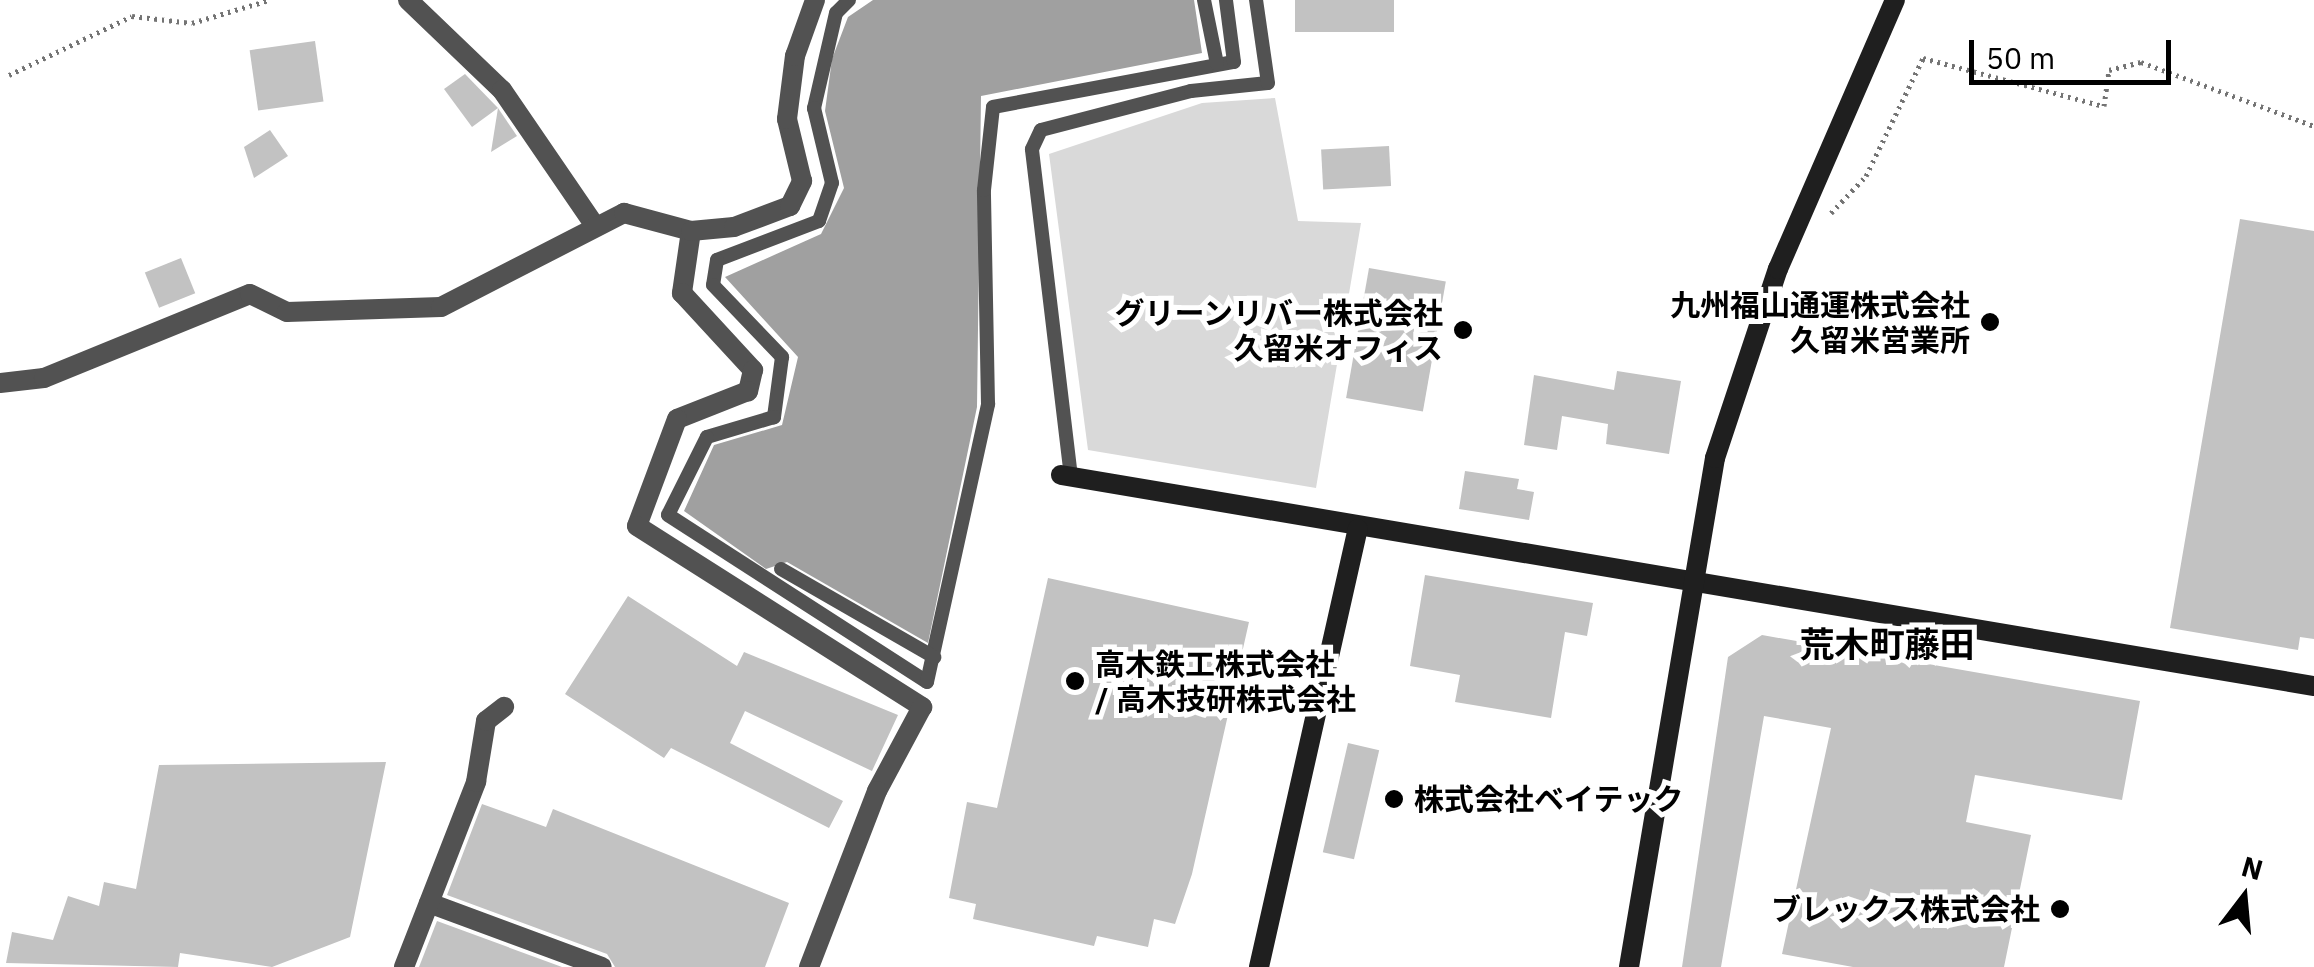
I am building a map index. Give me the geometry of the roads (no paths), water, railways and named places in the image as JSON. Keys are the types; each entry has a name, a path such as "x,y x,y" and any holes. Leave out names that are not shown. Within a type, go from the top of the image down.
{"street":[{"path":"408,0 502,90 593,223"},
{"path":"0,382 44,378 250,294 287,312 441,308 593,223 624,214 691,231 734,227 790,206 802,181 788,119 795,56 815,0"},
{"path":"1629,967 1690,584 1746,353 1894,0"},
{"path":"691,231 682,293 753,370 748,391 677,418 637,526 922,708 877,791 809,967"},
{"path":"1066,476 1358,529 2314,686"},
{"path":"1259,967 1358,529"},
{"path":"404,967 476,782 486,721 504,707"},
{"path":"428,903 602,967"}],"lane":[{"path":"849,0 836,13 814,108 832,184 819,220 783,242 718,260 713,285 782,357 774,417 706,437 668,514 927,682 988,404 984,190 993,106 1234,62 1226,0"},
{"path":"1204,0 1216,64"},
{"path":"1066,476 1032,149 1041,130 1190,91 1268,83 1256,0"},
{"path":"781,569 934,657"}],"place":[{"name":"九州福山通運株式会社 久留米営業所","path":"1990,322"},
{"name":"グリーンリバー株式会社 久留米オフィス","path":"1463,330"},
{"name":"高木鉄工株式会社 / 高木技研株式会社","path":"1075,681"},
{"name":"株式会社ベイテック","path":"1394,799"},
{"name":"ブレックス株式会社","path":"2060,909"}],"district":[{"name":"荒木町藤田","path":"1887,644"}]}
